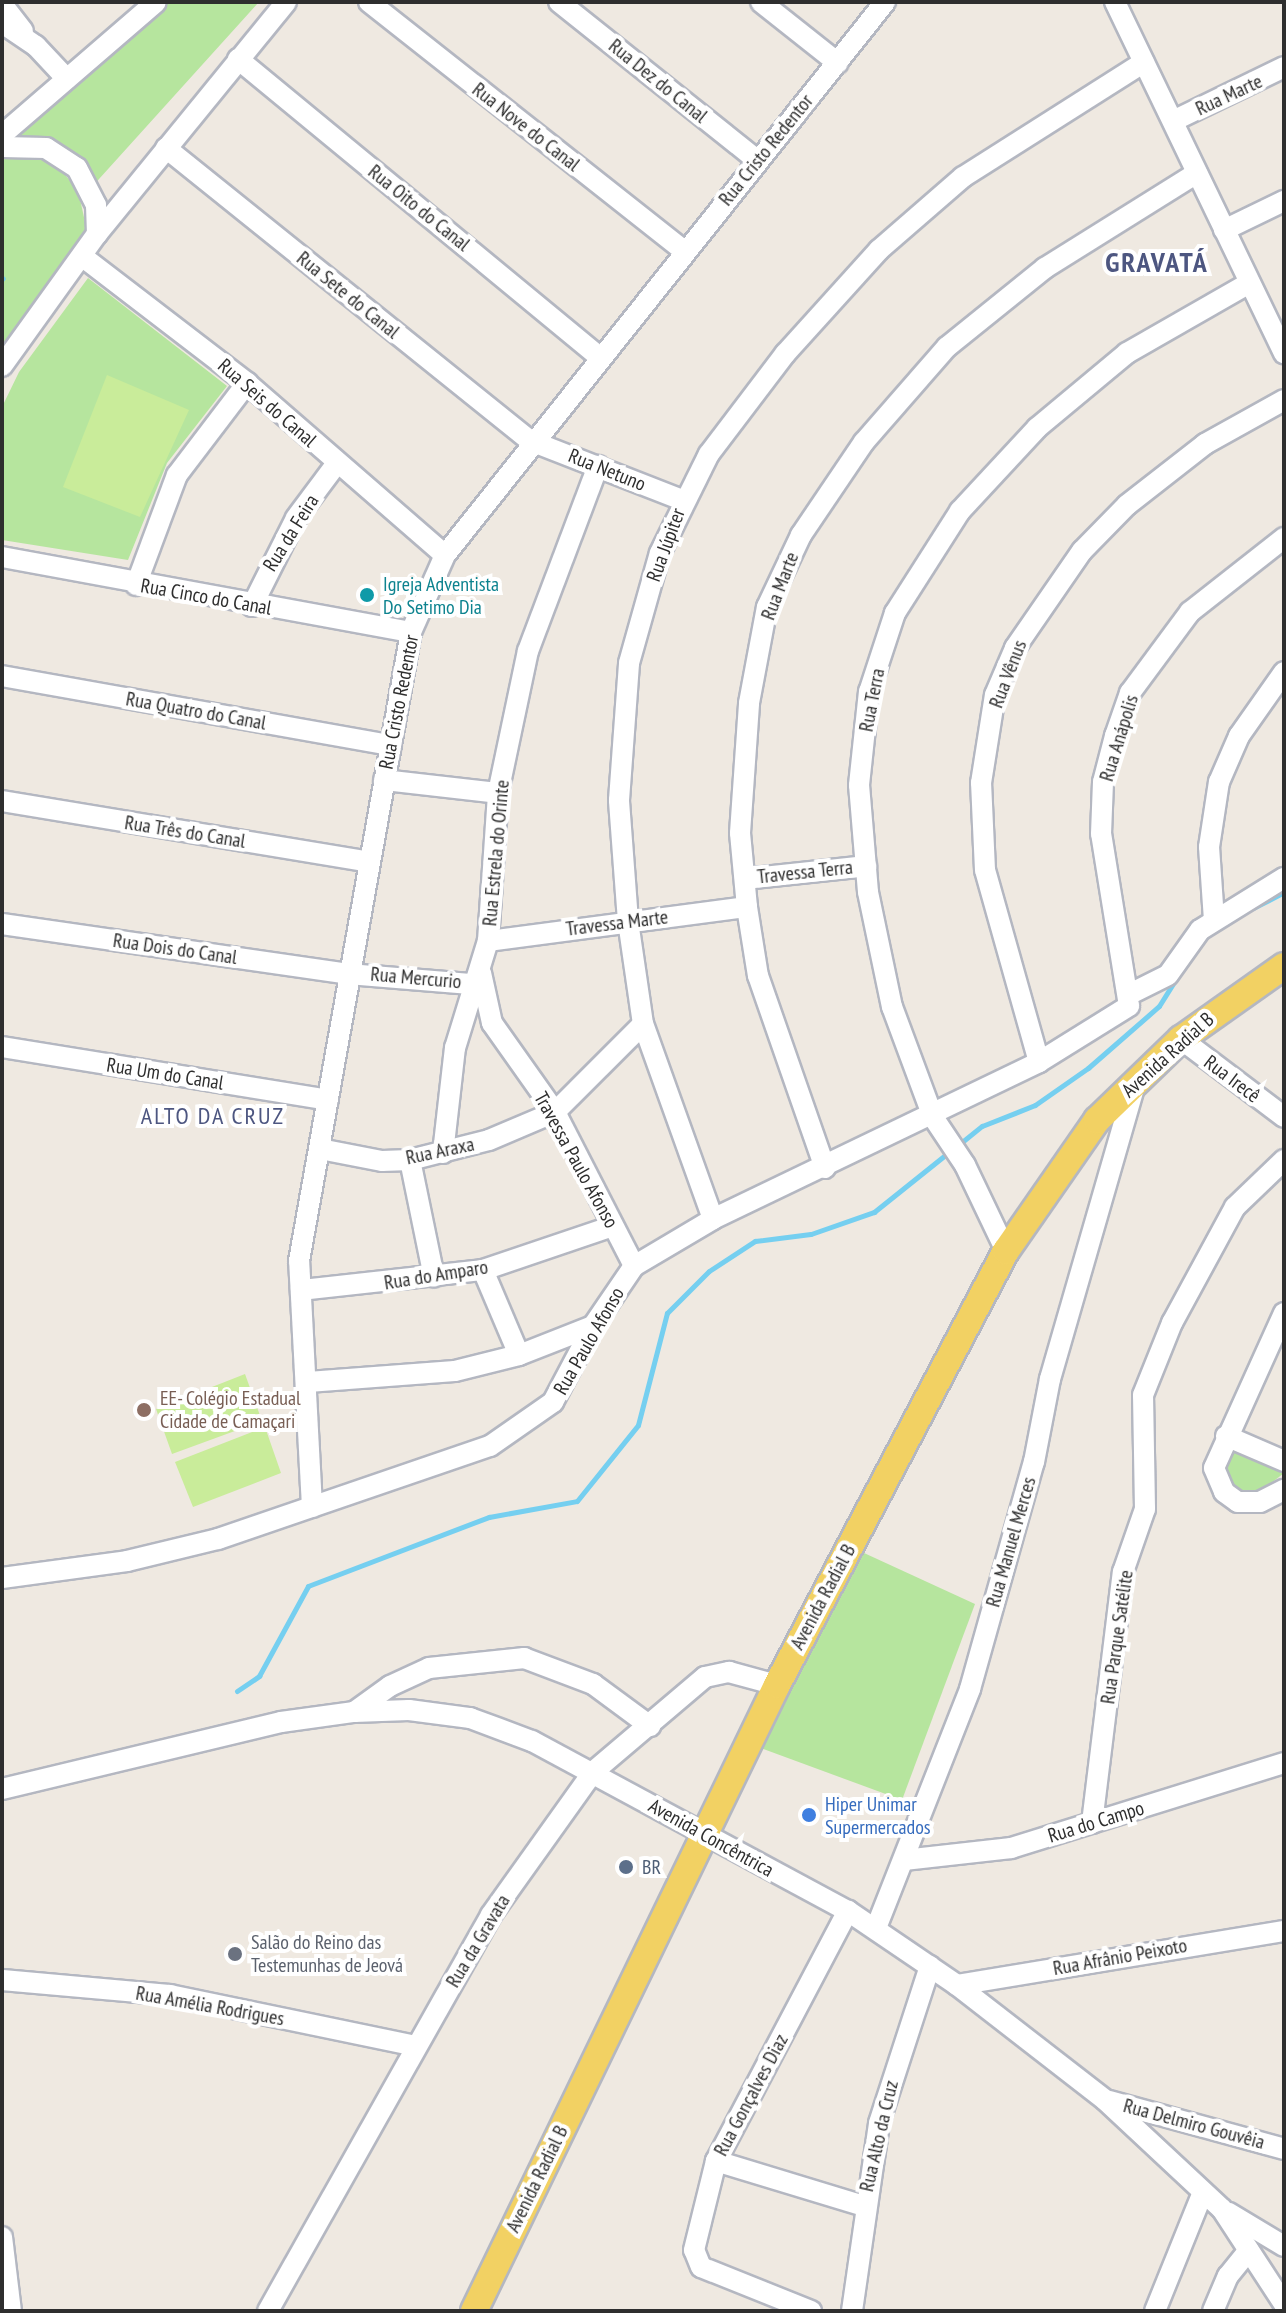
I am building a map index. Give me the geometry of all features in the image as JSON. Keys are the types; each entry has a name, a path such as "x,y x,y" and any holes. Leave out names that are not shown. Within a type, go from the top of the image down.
{"main road":[{"name":"Avenida Radial B","path":"474,2311 777,1685 1006,1251 1097,1120 1181,1039 1284,966"}],"street":[{"path":"2,135 156,2"},
{"path":"2,366 97,234 286,2"},
{"name":"Rua Nove do Canal","path":"369,2 684,251"},
{"name":"Rua Dez do Canal","path":"559,2 757,160"},
{"path":"761,2 838,63"},
{"name":"Rua Cristo Redentor","path":"312,1507 308,1382 299,1261 411,632 445,555 531,441 885,2"},
{"path":"1115,2 1249,283 1282,341"},
{"path":"2,4 67,79"},
{"path":"2,23 36,46"},
{"name":"Rua Oito do Canal","path":"238,59 599,357"},
{"name":"Rua Júpiter","path":"713,1219 643,1024 628,921 619,800 629,663 660,553 682,500 709,454 785,354 908,222 963,177 1144,62"},
{"name":"Rua Marte","path":"1173,121 1284,67"},
{"path":"2,147 46,148 77,168 96,205 97,234"},
{"name":"Rua Sete do Canal","path":"166,148 531,441"},
{"name":"Rua Marte","path":"825,1168 758,976 747,907 740,833 749,703 767,607 801,535 864,442 947,347 1045,268 1197,173"},
{"path":"1224,230 1284,201"},
{"name":"Rua Seis do Canal","path":"83,257 247,383 445,555"},
{"name":"Rua Terra","path":"1006,1251 965,1165 933,1117 892,1007 866,866 859,785 869,692 895,613 960,511 1037,428 1127,353 1249,283"},
{"path":"136,585 177,475 247,383"},
{"name":"Rua Vênus","path":"1039,1062 985,870 981,783 995,695 1015,648 1082,551 1127,505 1205,444 1284,400"},
{"name":"Rua Netuno","path":"531,441 682,500"},
{"name":"Rua da Feira","path":"252,606 296,518 337,463"},
{"name":"Rua Estrela do Orinte","path":"443,1153 455,1048 480,979 488,941 498,793 528,651 598,466"},
{"name":"Rua Anápolis","path":"1131,996 1106,880 1101,834 1103,782 1115,736 1130,693 1190,612 1284,538"},
{"name":"Rua Cinco do Canal","path":"2,557 136,585 411,632"},
{"path":"1214,920 1209,847 1219,782 1239,736 1284,672"},
{"name":"Rua Quatro do Canal","path":"2,676 391,745"},
{"path":"384,780 498,793"},
{"name":"Rua Três do Canal","path":"2,801 369,862"},
{"name":"Travessa Terra","path":"745,879 866,866"},
{"name":"Rua Paulo Afonso","path":"2,1578 127,1561 312,1507 490,1446 532,1420 566,1385 593,1326 634,1266 713,1219 933,1117 1039,1062 1129,1006 1131,996 1168,975 1200,930 1284,878"},
{"name":"Travessa Marte","path":"488,941 747,907"},
{"name":"Rua Dois do Canal","path":"2,924 348,974"},
{"name":"Rua Mercurio","path":"348,974 480,979"},
{"name":"Travessa Paulo Afonso","path":"480,979 501,1039 555,1112 634,1266"},
{"path":"555,1112 643,1024"},
{"name":"Rua Irecê","path":"1181,1039 1284,1117"},
{"name":"Rua Um do Canal","path":"2,1047 328,1100"},
{"name":"Rua Manuel Merces","path":"876,1928 970,1689 1034,1462 1050,1379 1136,1081"},
{"name":"Rua Araxa","path":"320,1149 382,1161 410,1160 443,1153 555,1112"},
{"path":"1097,1120 1117,1147"},
{"path":"410,1160 434,1277"},
{"name":"Rua Parque Satélite","path":"1092,1823 1123,1572 1145,1509 1143,1395 1172,1323 1235,1207 1284,1160"},
{"name":"Rua do Amparo","path":"301,1290 483,1270 613,1226"},
{"path":"483,1270 519,1355"},
{"path":"1284,1313 1277,1344 1226,1436 1214,1468 1230,1498 1260,1502 1284,1490"},
{"path":"308,1382 455,1371 519,1355 593,1326"},
{"path":"1226,1436 1284,1461"},
{"path":"354,1712 390,1686 429,1668 524,1658 593,1684 650,1726"},
{"name":"Rua da Gravata","path":"268,2311 491,1915 593,1772 705,1677 717,1673 777,1685"},
{"name":"Avenida Concêntrica","path":"2,1789 281,1722 354,1712 409,1710 470,1718 593,1772 702,1836 848,1911 957,1985 1105,2100 1222,2209 1284,2304"},
{"name":"Rua do Campo","path":"904,1860 1011,1848 1284,1763"},
{"name":"Rua Gonçalves Diaz","path":"811,2311 696,2260 716,2161 848,1911"},
{"name":"Rua Afrânio Peixoto","path":"957,1985 1284,1931"},
{"name":"Rua Alto da Cruz","path":"852,2311 864,2206 879,2123 930,1966"},
{"name":"Rua Amélia Rodrigues","path":"2,1980 170,1995 416,2046"},
{"name":"Rua Delmiro Gouvêia","path":"1105,2100 1284,2149"},
{"path":"716,2161 864,2206"},
{"path":"1155,2311 1203,2192"},
{"path":"1222,2209 1284,2246"},
{"path":"2,2237 11,2311"},
{"path":"1213,2311 1228,2276 1249,2250"}],"green space":[{"path":"156,2 259,2 90,189 46,148 2,147"},
{"path":"15,155 44,159 61,170 78,190 87,231 2,345 2,160"},
{"path":"88,278 227,386 167,463 128,560 2,540 2,407 19,372"},
{"path":"107,375 189,410 140,517 63,487"},
{"path":"245,1374 262,1421 172,1454 156,1409"},
{"path":"265,1427 281,1473 193,1507 175,1462"},
{"path":"1227,1439 1284,1462 1284,1473 1251,1499 1222,1484"},
{"path":"851,1547 975,1604 902,1800 755,1746"}],"waterway":[{"path":"1253,908 1284,892"},
{"path":"957,1146 982,1126 1035,1105 1088,1068 1159,1006 1177,977"},
{"path":"237,1691 259,1676 308,1586 489,1517 577,1501 638,1425 667,1313 709,1271 755,1241 811,1234 874,1212 949,1152"}],"place":[{"name":"Igreja Adventista Do Setimo Dia","path":"367,595"},
{"name":"EE- Colégio Estadual Cidade de Camaçari","path":"144,1410"},
{"name":"Hiper Unimar Supermercados","path":"809,1815"},
{"name":"BR","path":"626,1867"},
{"name":"Salão do Reino das Testemunhas de Jeová","path":"235,1954"}],"district":[{"name":"GRAVATÁ","path":"1157,262"},
{"name":"ALTO DA CRUZ","path":"213,1116"}]}
